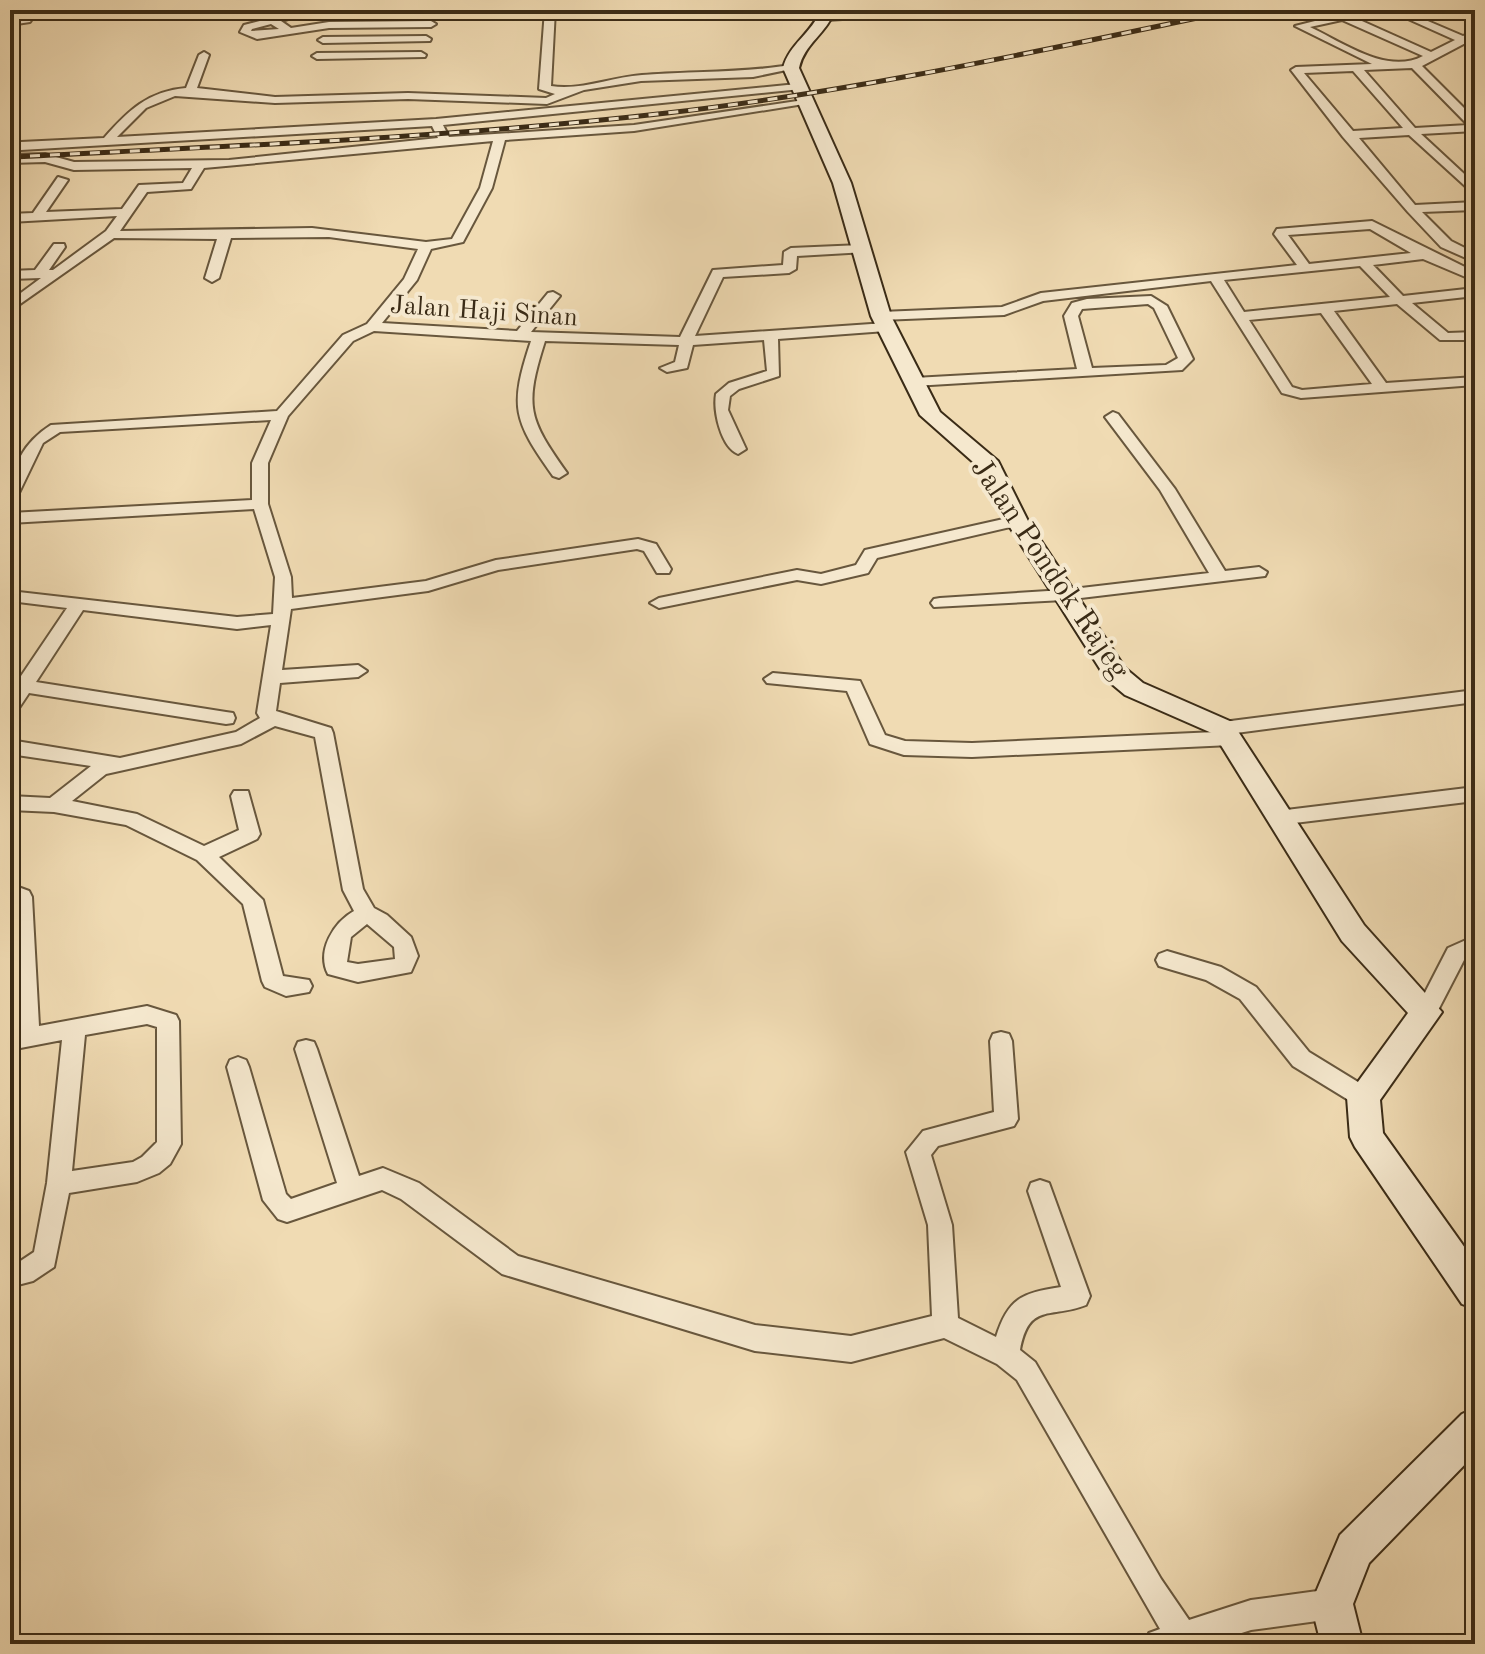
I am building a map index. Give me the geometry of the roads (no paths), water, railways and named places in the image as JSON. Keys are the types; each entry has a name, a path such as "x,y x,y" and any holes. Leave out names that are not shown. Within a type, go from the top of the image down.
{"main road":[{"path":"797,86 802,44 827,14"},
{"name":"Jalan Pondok Rajeg","path":"797,86 842,183 884,321 931,415 990,466 1017,521 1116,674 1134,689 1227,733"},
{"path":"1227,733 1353,933 1426,1012 1363,1097 1367,1137 1475,1292"},
{"path":"1342,1644 1332,1604 1354,1549 1475,1427"}],"street":[{"path":"10,22 26,20 33,10"},
{"path":"315,10 248,27 245,32 257,36 329,25 431,24"},
{"path":"317,56 420,59 435,10"},
{"path":"550,10 545,89 566,92"},
{"path":"827,14 940,10"},
{"path":"1373,10 1300,26 1384,66"},
{"path":"1393,10 1463,40"},
{"path":"1461,10 1475,16"},
{"path":"1342,16 1431,56"},
{"path":"272,20 289,31"},
{"path":"311,70 329,25"},
{"path":"1474,257 1446,244 1412,209 1347,135 1296,70 1415,65 1475,34"},
{"path":"323,40 426,39"},
{"path":"190,91 204,55"},
{"path":"1415,65 1475,127"},
{"path":"1355,67 1412,132 1475,191"},
{"path":"107,141 150,98 163,92 190,91 275,100 430,96 547,101 566,92 641,78 753,74 797,86"},
{"path":"10,146 436,122 797,86"},
{"path":"10,159 45,158 74,166 139,162 200,165 445,141 634,128 797,86"},
{"path":"436,122 445,141"},
{"path":"1347,135 1475,127"},
{"path":"111,234 160,238 360,235 426,246 457,242 486,188 500,138"},
{"path":"13,301 46,274 111,234 143,188 187,186 200,165"},
{"path":"37,217 62,180"},
{"path":"1412,209 1475,206"},
{"path":"10,218 129,212"},
{"path":"1306,268 1280,234 1372,225 1425,255 1475,277"},
{"path":"212,278 225,235"},
{"path":"1446,244 1475,242"},
{"path":"372,327 410,280 426,246"},
{"path":"46,274 59,247"},
{"path":"667,368 682,365 687,341 718,273 789,269 791,252 861,249"},
{"name":"Jalan Haji Sinan","path":"273,719 266,713 282,612 283,577 260,504 260,463 281,415 348,338 372,327 539,338 687,341 1004,311 1041,297 1425,255"},
{"path":"1364,263 1435,332 1445,337 1469,336 1475,350"},
{"path":"10,275 46,274"},
{"path":"1215,277 1287,390 1301,394 1475,381"},
{"path":"1240,317 1475,292"},
{"path":"520,337 553,296"},
{"path":"914,382 1166,369 1177,367 1186,359 1160,306 1151,300 1087,303 1077,306 1071,316 1085,371"},
{"path":"1325,309 1383,389"},
{"path":"738,449 721,410 723,394 734,386 774,373 771,335"},
{"path":"539,338 522,387 522,411 531,436 559,473"},
{"path":"10,495 37,440 56,428 281,415"},
{"path":"1113,417 1167,489 1220,577"},
{"path":"10,518 260,504"},
{"path":"659,603 797,575 821,579 862,569 871,554 1017,521"},
{"path":"15,604 237,623 428,586 464,572 496,565 638,544 650,548 663,569"},
{"path":"940,603 1064,595 1259,572"},
{"path":"74,611 123,625"},
{"path":"10,707 18,685 74,611"},
{"path":"273,677 358,671"},
{"path":"773,679 854,685 877,739 904,748 987,750 1227,733 1475,696"},
{"path":"18,685 226,718"},
{"path":"54,805 100,769 241,737 273,719 324,733 353,890 367,914"},
{"path":"10,747 116,763"},
{"path":"1278,818 1475,794"},
{"path":"204,855 250,834 241,796"},
{"path":"10,803 54,805 130,819 204,855 253,900 273,981 286,987 301,986"},
{"path":"10,892 22,897 19,1037 147,1015 168,1021 169,1144 165,1156 141,1171 59,1183"},
{"path":"1426,1012 1456,954 1475,944"},
{"path":"1167,960 1213,973 1248,993 1301,1059 1363,1097"},
{"path":"10,1275 24,1273 45,1259 59,1183 74,1028"},
{"path":"945,1325 940,1225 918,1152 931,1138 1006,1119 1001,1041"},
{"path":"306,1049 351,1188"},
{"path":"238,1067 275,1200 287,1211 383,1179 410,1191 511,1266 755,1338 851,1349 945,1325 1006,1355 1026,1371 1151,1589 1171,1639 1251,1615 1332,1604"},
{"path":"1006,1355 1011,1322 1028,1305 1077,1296 1040,1191"}],"railway":[{"path":"10,157 421,135 667,113 882,81 1236,10"}]}
